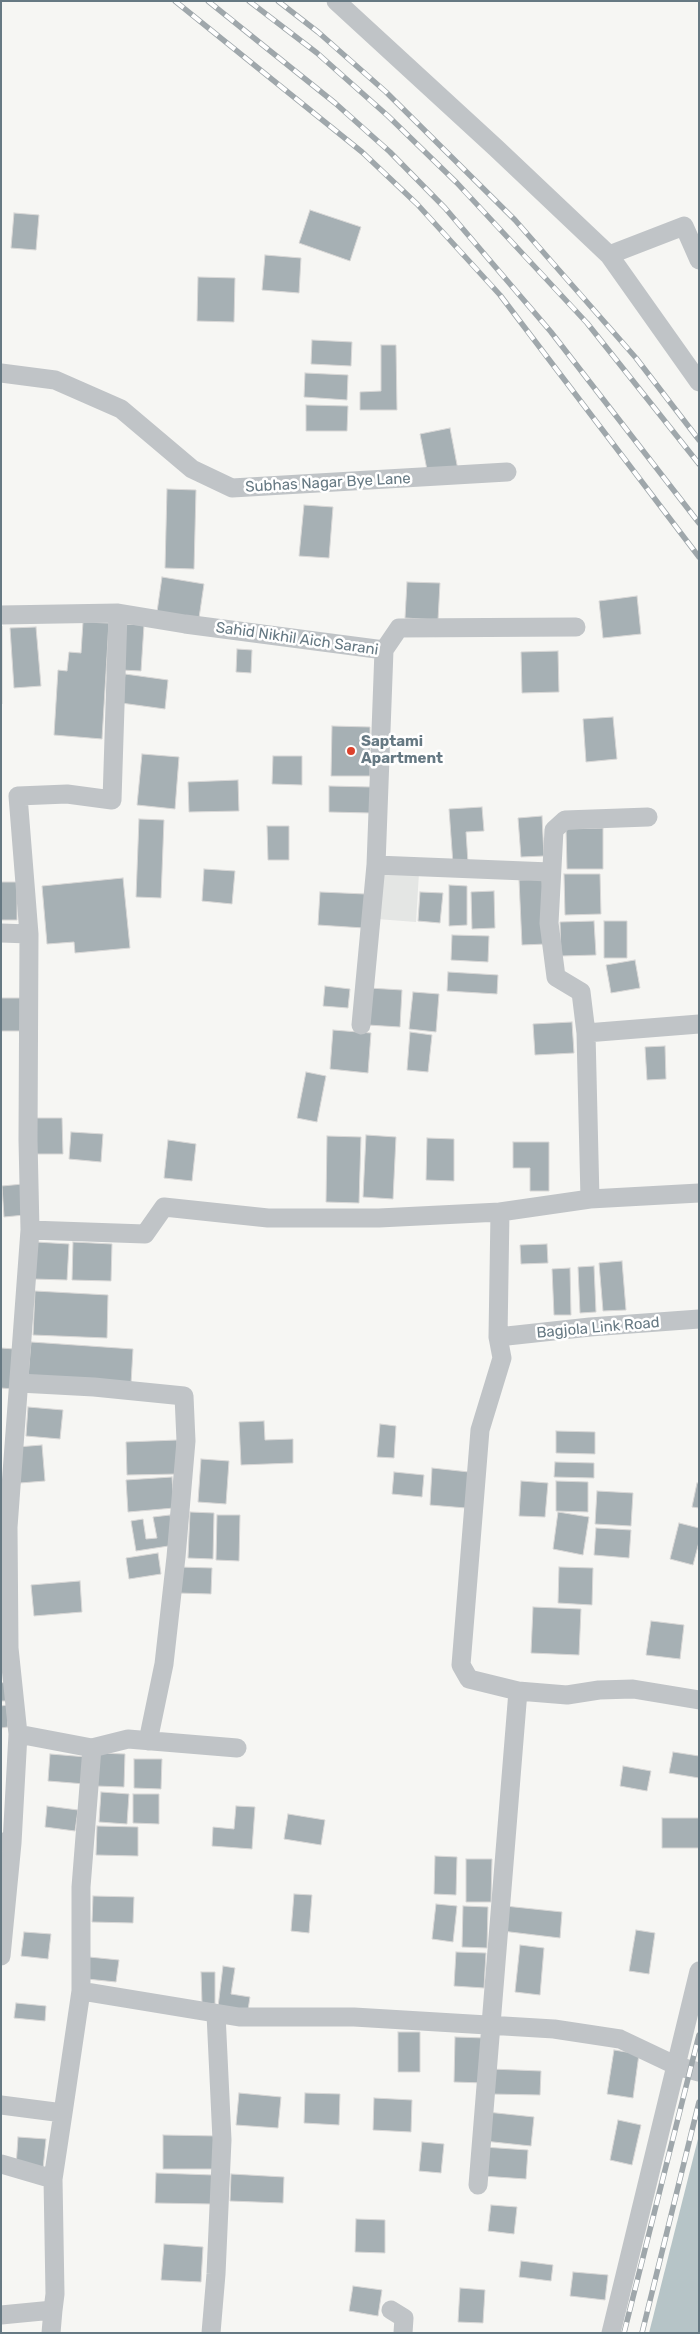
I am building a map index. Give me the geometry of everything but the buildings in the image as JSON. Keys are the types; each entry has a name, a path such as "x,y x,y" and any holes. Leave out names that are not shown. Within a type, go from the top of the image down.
{"street":[{"path":"336,1 609,255 699,382"},
{"path":"609,255 684,226 699,260"},
{"name":"Subhas Nagar Bye Lane","path":"1,373 55,380 121,409 192,469 232,488 507,472"},
{"path":"1,1956 7,1842 18,1734 9,1648 8,1528 30,1230 28,1140 29,934 18,796 67,794 112,800 118,613"},
{"name":"Sahid Nikhil Aich Sarani","path":"1,616 118,613 186,624 384,650 376,866 361,1025"},
{"path":"384,650 399,628 576,627"},
{"path":"590,1199 586,1033 581,992 556,977 549,923 550,872 554,830 565,820 648,817"},
{"path":"376,866 550,872"},
{"path":"1,933 29,934"},
{"path":"586,1033 699,1024"},
{"path":"30,1230 145,1234 164,1207 268,1218 380,1218 500,1212 590,1199 699,1193"},
{"path":"500,1212 498,1337 502,1358 480,1430 461,1665 469,1679 518,1690 567,1695 599,1690 633,1689 699,1700"},
{"name":"Bagjola Link Road","path":"498,1337 590,1327 699,1319"},
{"path":"19,1383 94,1387 184,1396 186,1441 176,1557 164,1664 148,1741"},
{"path":"478,2185 518,1690"},
{"path":"18,1734 92,1748 128,1739 237,1748"},
{"path":"51,2333 55,2294 53,2179 81,1991 81,1887 92,1748"},
{"path":"611,2333 699,1971"},
{"path":"81,1991 239,2017 354,2017 554,2029 620,2040 677,2066 699,2072"},
{"path":"211,2333 216,2274 222,2140 216,2014"},
{"path":"1,2104 63,2113"},
{"path":"1,2164 53,2179"},
{"path":"1,2315 53,2310"},
{"path":"391,2310 404,2318 403,2333"}],"shaded area":[{"path":"380,870 419,873 416,922 377,919"},
{"path":"699,2135 699,2333 649,2333"}],"railway":[{"path":"175,1 362,152 417,204 500,295 699,557"},
{"path":"208,1 335,103 390,152 445,208 551,332 699,523"},
{"path":"249,1 317,53 388,116 457,183 587,323 699,464"},
{"path":"278,1 318,32 386,92 515,220 636,358 699,440"},
{"path":"624,2333 699,2035"},
{"path":"642,2333 699,2102"}],"place":[{"name":"Saptami Apartment","path":"351,751"}]}
